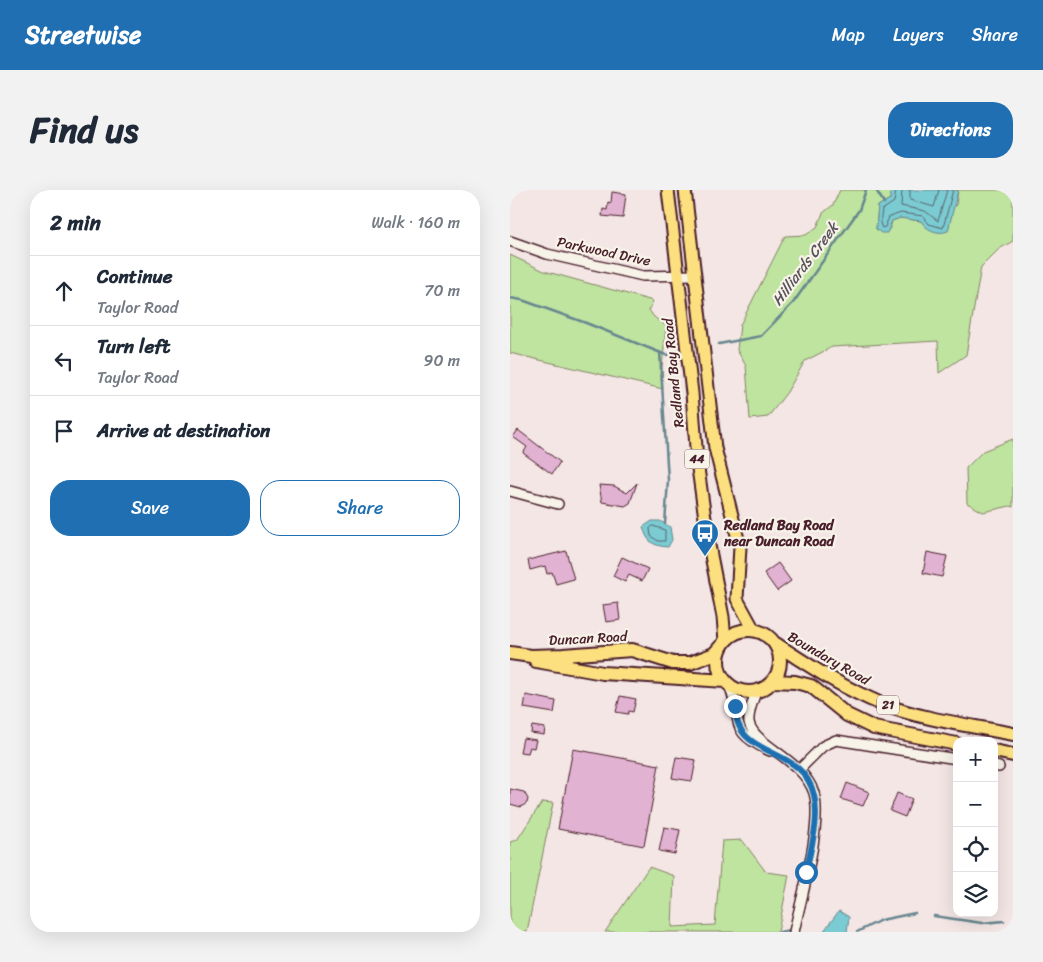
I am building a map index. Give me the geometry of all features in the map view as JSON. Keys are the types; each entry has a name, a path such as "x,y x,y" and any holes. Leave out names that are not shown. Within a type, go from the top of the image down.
{"highway":[{"name":"21","path":"754,630 770,637 776,644"},
{"path":"754,630 738,632 723,644 718,664 727,683 746,692 756,692 774,681 780,667 779,651 776,644"},
{"name":"Duncan Road","path":"510,654 531,656 564,655 632,650 673,663 690,663 714,654 723,644"},
{"name":"Boundary Road","path":"776,644 840,684 883,704 928,717 1013,734"},
{"name":"Duncan Road","path":"510,654 603,673 727,683"},
{"name":"21","path":"774,681 795,682 811,686 847,715 874,728 953,743"},
{"path":"998,752 1013,755"}],"main road":[{"name":"Redland Bay Road","path":"668,190 697,461 708,540 724,617 723,644"},
{"name":"44","path":"685,190 715,448 740,547 736,599 754,630"}],"street":[{"name":"Parkwood Drive","path":"510,241 547,254 643,276 694,275"},
{"path":"510,491 558,504"},
{"path":"727,683 733,696 736,721 743,736 800,769"},
{"path":"756,692 749,721 752,730 759,739 800,769 814,794 816,808 815,826 794,932"},
{"path":"800,769 823,746 836,740 953,759"}],"green space":[{"path":"840,190 891,190 890,199 878,206 876,229 890,229 892,221 900,218 921,221 956,205 958,190 1013,190 1013,241 999,249 981,267 966,355 939,373 938,341 832,347 805,361 787,392 768,417 750,419 746,366 737,350 740,325 785,236 806,235 817,227 823,213 833,205"},
{"path":"510,255 544,271 653,301 649,310 654,317 666,326 662,368 663,389 510,353"},
{"path":"1013,439 1013,507 983,512 967,503 966,468 983,451"},
{"path":"542,802 553,803 527,932 510,932 510,842 517,840"},
{"path":"742,840 766,872 789,875 778,932 605,932 649,867 674,876 672,927 715,925 722,841"}],"water":[{"path":"891,190 958,190 948,231 936,232 926,227 921,221 900,218 892,221 887,233 881,233 876,229 878,206 890,199"},
{"path":"652,521 660,521 670,527 672,540 668,547 654,544 646,536 643,527"},
{"path":"839,911 849,917 847,932 823,932"}],"building":[{"path":"612,192 626,194 623,218 602,216 603,209 607,210 608,202 611,203"},
{"path":"518,430 560,462 552,474 523,453 527,447 513,437"},
{"path":"637,483 630,503 625,506 602,502 599,485 614,486 627,493"},
{"path":"566,551 574,579 556,584 552,572 547,574 545,566 530,570 528,560"},
{"path":"927,552 947,556 942,577 923,573"},
{"path":"622,557 648,569 642,581 629,575 625,582 613,576"},
{"path":"778,563 791,581 777,591 764,573"},
{"path":"618,603 620,620 606,622 603,605"},
{"path":"526,695 556,701 554,713 524,708"},
{"path":"620,696 636,699 633,712 629,711 628,714 616,712"},
{"path":"532,726 545,728 544,735 531,733"},
{"path":"523,738 536,740 534,748 530,747 528,753 520,752"},
{"path":"573,749 659,765 644,846 558,829"},
{"path":"676,757 696,760 692,781 672,778"},
{"path":"847,783 869,792 863,806 841,799"},
{"path":"510,789 524,792 528,799 527,803 521,807 510,804"},
{"path":"897,793 912,799 905,817 890,811"},
{"path":"664,827 680,830 675,854 659,851"}],"waterway":[{"name":"Hilliards Creek","path":"719,344 761,336 793,303 859,210 866,190"},
{"path":"876,190 884,203"},
{"name":"Hilliards Creek","path":"510,298 522,300 586,323 666,355 675,354"},
{"path":"660,352 668,480 665,524"},
{"path":"857,932 881,920 915,913"},
{"path":"934,916 982,923 1004,921"},
{"path":"780,932 790,930"}],"place":[{"name":"Redland Bay Road near Duncan Road","path":"705,557"}],"route":[{"path":"735,706 736,721 743,736 800,769 814,794 816,808 815,826 806,872"}]}
